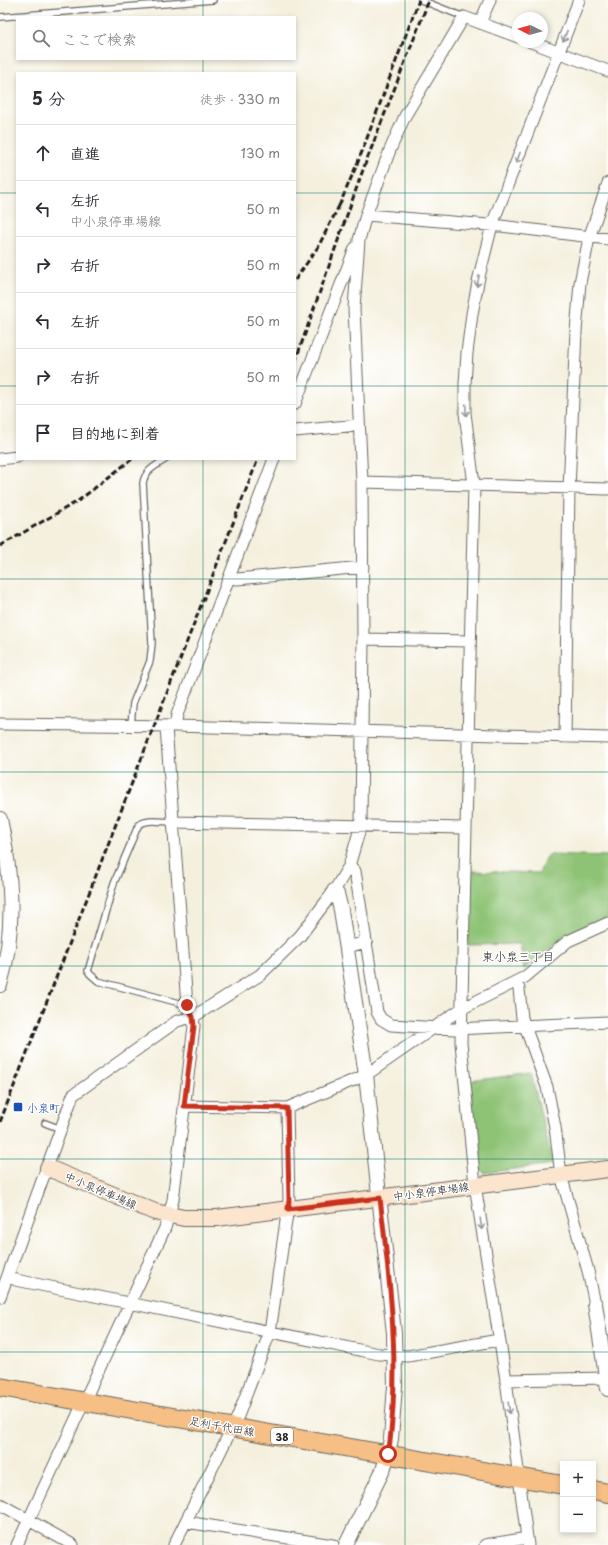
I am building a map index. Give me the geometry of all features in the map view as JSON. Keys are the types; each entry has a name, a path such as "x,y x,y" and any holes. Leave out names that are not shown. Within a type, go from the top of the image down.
{"main road":[{"name":"中小泉停車場線","path":"48,1168 136,1205 170,1216 200,1218 217,1218 475,1185 608,1170"},
{"name":"足利千代田線","path":"0,1387 560,1485"},
{"path":"596,1491 608,1493"}],"street":[{"path":"480,23 490,0"},
{"path":"485,1545 528,1541 506,1380 475,1185 467,1115 461,1029 474,485 466,413 465,384 473,306 492,225 579,0"},
{"path":"296,401 344,274 359,240 366,215 404,116 464,17 512,35"},
{"path":"548,48 608,71"},
{"path":"564,737 569,489 576,332 580,283 590,238 608,183"},
{"path":"366,215 492,225 608,239"},
{"path":"0,1297 48,1168 72,1098 76,1092 177,1021 193,1017 260,975 300,936 334,891 349,866 361,825 363,639 362,482 354,308 359,240"},
{"path":"296,431 359,425"},
{"path":"0,458 16,457"},
{"path":"17,1545 166,1228 170,1216 194,1026 193,1017 187,1005 172,822 171,727 177,715 274,460"},
{"path":"362,482 608,489"},
{"path":"230,577 237,579 363,567"},
{"path":"363,639 470,641"},
{"path":"0,724 608,738"},
{"path":"0,819 6,850 11,895 8,944 1,976"},
{"path":"172,822 465,828"},
{"path":"349,866 355,871 377,1012 381,1019 391,1025 461,1029 608,1022"},
{"path":"334,891 337,894 341,910 366,1075 394,1333 395,1356 395,1386 391,1439 388,1454 383,1470 346,1545"},
{"path":"184,1106 287,1108 366,1075 461,1009 525,977 568,941 608,923"},
{"path":"347,947 366,942"},
{"path":"506,1380 607,1381 595,1304 588,1271 561,1175 555,1127 547,1087 525,1026 517,982"},
{"path":"174,1545 232,1427 270,1332 289,1200 287,1108"},
{"path":"8,1276 16,1280 379,1354 408,1356 499,1340"},
{"path":"0,1504 73,1545"},
{"path":"186,1522 332,1545"}],"lane":[{"path":"0,17 213,0"},
{"path":"421,0 464,17"},
{"path":"131,726 133,703 150,661 152,644 143,483 144,477 148,470 164,460"},
{"path":"172,822 145,821 141,822 138,826 114,883 88,971 98,981 187,1005"},
{"path":"45,1123 62,1129"}],"green space":[{"path":"549,854 608,856 608,917 562,939 524,969 520,944 468,945 471,871 539,873"},
{"path":"531,1073 553,1164 484,1173 478,1167 470,1081"}],"railway":[{"path":"339,206 358,162 419,0"},
{"path":"296,359 364,167 429,0"},
{"path":"296,279 318,247 341,202"},
{"path":"0,546 78,501 131,460"},
{"path":"0,1122 258,460"}],"place":[{"name":"小泉町","path":"18,1107"}],"district":[{"name":"東小泉三丁目","path":"518,956"}],"route":[{"path":"187,1005 193,1017 194,1026 184,1106 287,1108 288,1209 380,1198 395,1356 395,1386 391,1439 388,1454"}]}
